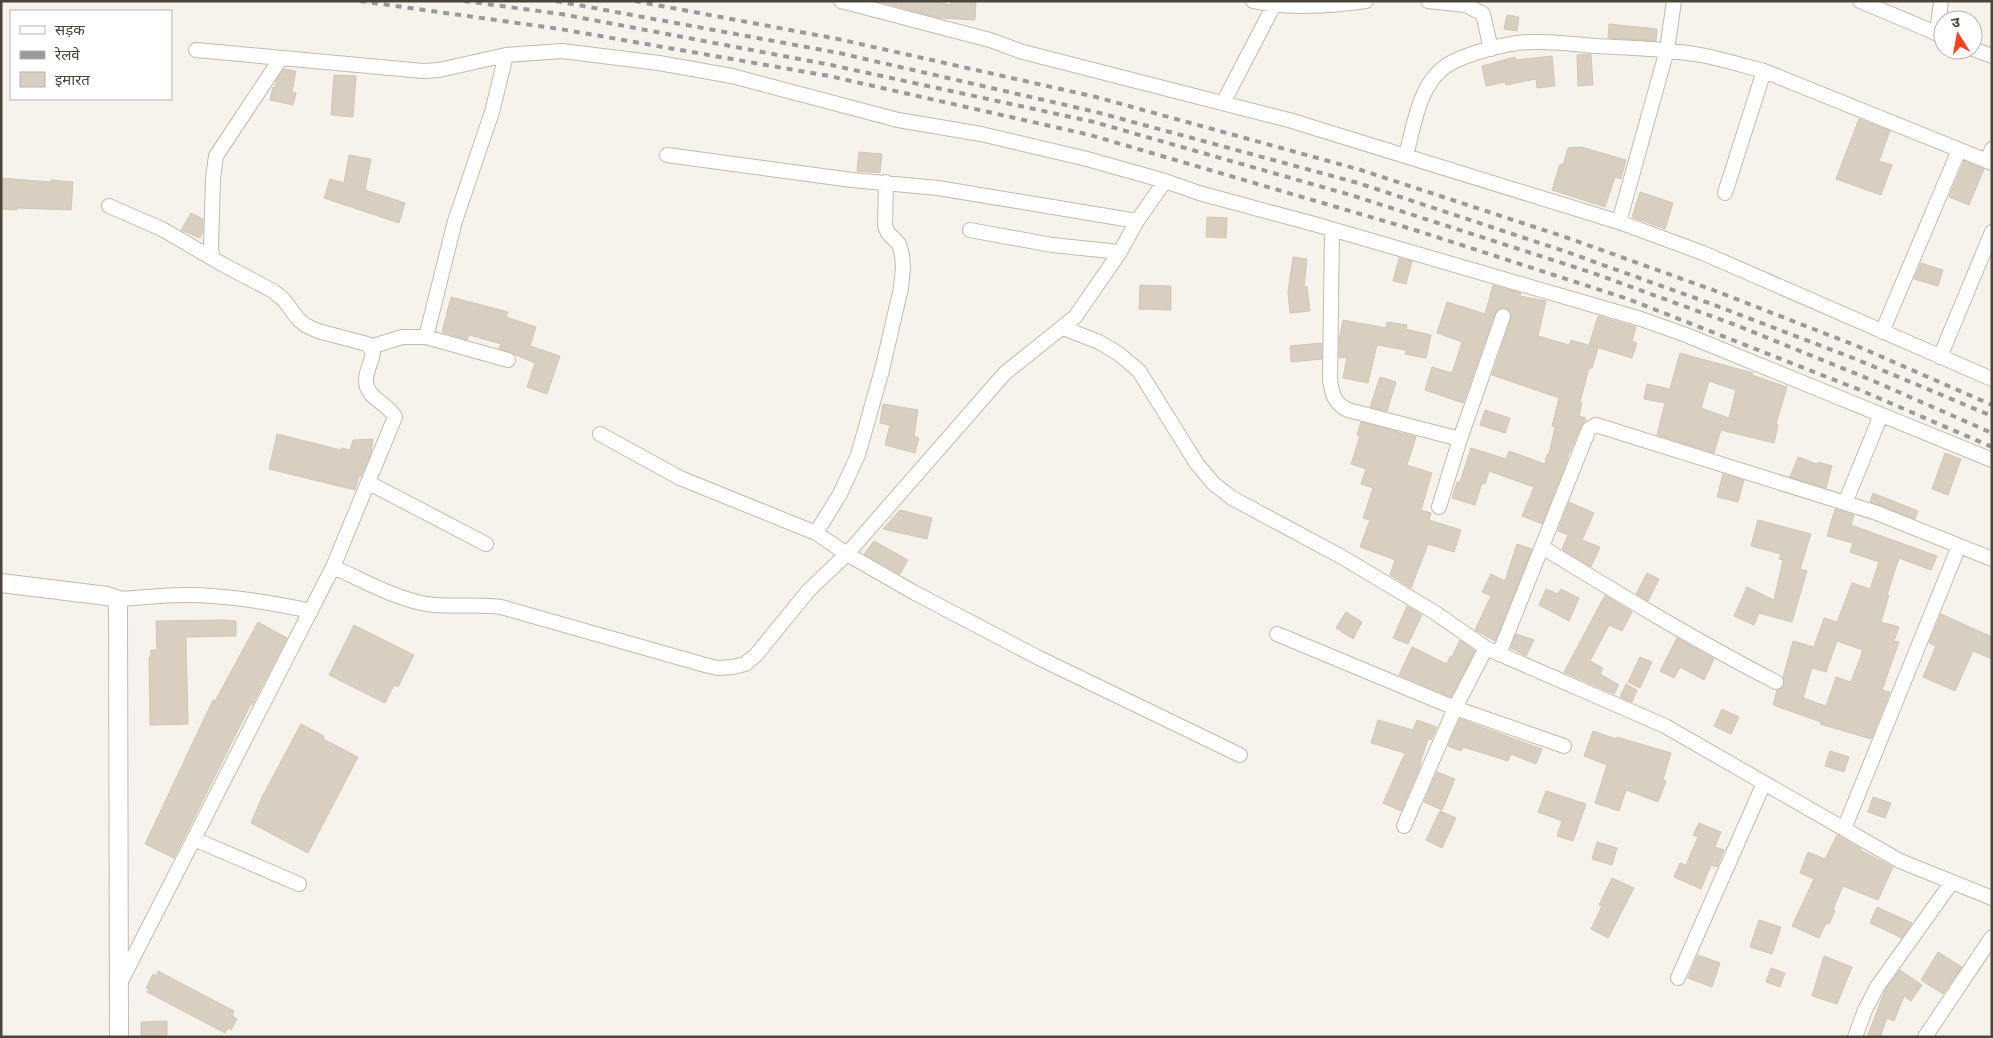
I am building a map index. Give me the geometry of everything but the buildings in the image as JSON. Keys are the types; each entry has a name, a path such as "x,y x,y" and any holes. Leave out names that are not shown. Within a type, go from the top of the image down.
{"street":[{"path":"1253,1 1274,6 1366,1"},
{"path":"1428,1 1466,5 1483,14 1491,49"},
{"path":"1619,222 1667,50 1674,1"},
{"path":"1860,1 1933,32"},
{"path":"849,2 990,40 1023,52 1289,120 1619,222 1703,252 1992,379"},
{"path":"1223,103 1274,6"},
{"path":"1406,155 1421,100 1431,82 1442,68 1456,60 1491,49 1516,43 1537,42 1667,50 1706,56 1764,71 1959,150 1990,158"},
{"path":"196,50 423,71 439,70 506,55 536,52 572,52 659,63 732,76 884,117 989,136 1087,159 1165,181 1199,193 1641,319 1686,335 1992,460"},
{"path":"426,337 455,222 492,112 506,55"},
{"path":"213,259 211,249 212,178 216,156 281,58"},
{"path":"1725,193 1764,71"},
{"path":"1882,332 1959,150"},
{"path":"667,154 852,180 938,188 1138,221"},
{"path":"334,567 402,598 425,604 501,607 718,668 745,664 756,655 809,590 846,554 1005,373 1063,328 1074,317 1120,252 1165,181"},
{"path":"816,533 840,494 858,455 882,370 901,288 902,255 899,244 888,233 885,226 886,182"},
{"path":"109,206 162,229 273,291 284,300 298,319 305,325 318,331 367,344 373,352 366,375 366,388 395,417 334,567 119,986"},
{"path":"970,230 1052,245 1120,252"},
{"path":"1332,230 1330,380 1334,398 1339,406 1348,410 1460,439"},
{"path":"1940,357 1992,232"},
{"path":"1439,507 1460,439 1503,316"},
{"path":"1063,328 1099,342 1119,354 1139,371 1197,464 1214,484 1232,498 1342,557 1434,612 1492,651 1665,726 1900,861 1992,898"},
{"path":"370,347 402,337 426,337 508,360"},
{"path":"1845,503 1881,415"},
{"path":"1404,826 1455,708 1492,651 1542,547 1589,429 1596,425 1876,513 1992,559"},
{"path":"600,434 694,484 816,533 846,554 915,593 1039,658 1240,755"},
{"path":"369,484 486,544"},
{"path":"1844,829 1959,546"},
{"path":"1542,547 1616,593 1736,662 1776,682"},
{"path":"1,584 107,596 116,600 185,595 258,600 310,611"},
{"path":"116,600 118,607 119,1037"},
{"path":"1277,634 1455,708 1564,746"},
{"path":"1678,978 1764,783"},
{"path":"194,839 299,884"},
{"path":"1855,1037 1865,1010 1877,987 1952,882"},
{"path":"1925,1037 1992,937"}],"railway":[{"path":"360,1 560,29 829,76 1090,135 1415,230 1628,299 1860,390 1992,447"},
{"path":"464,1 561,14 831,65 1094,122 1354,196 1593,273 1733,324 1862,376 1992,433"},
{"path":"556,1 839,53 1096,112 1358,183 1564,251 1709,303 1853,358 1992,416"},
{"path":"635,1 838,39 1096,97 1361,170 1568,238 1713,290 1857,346 1992,405"}]}
